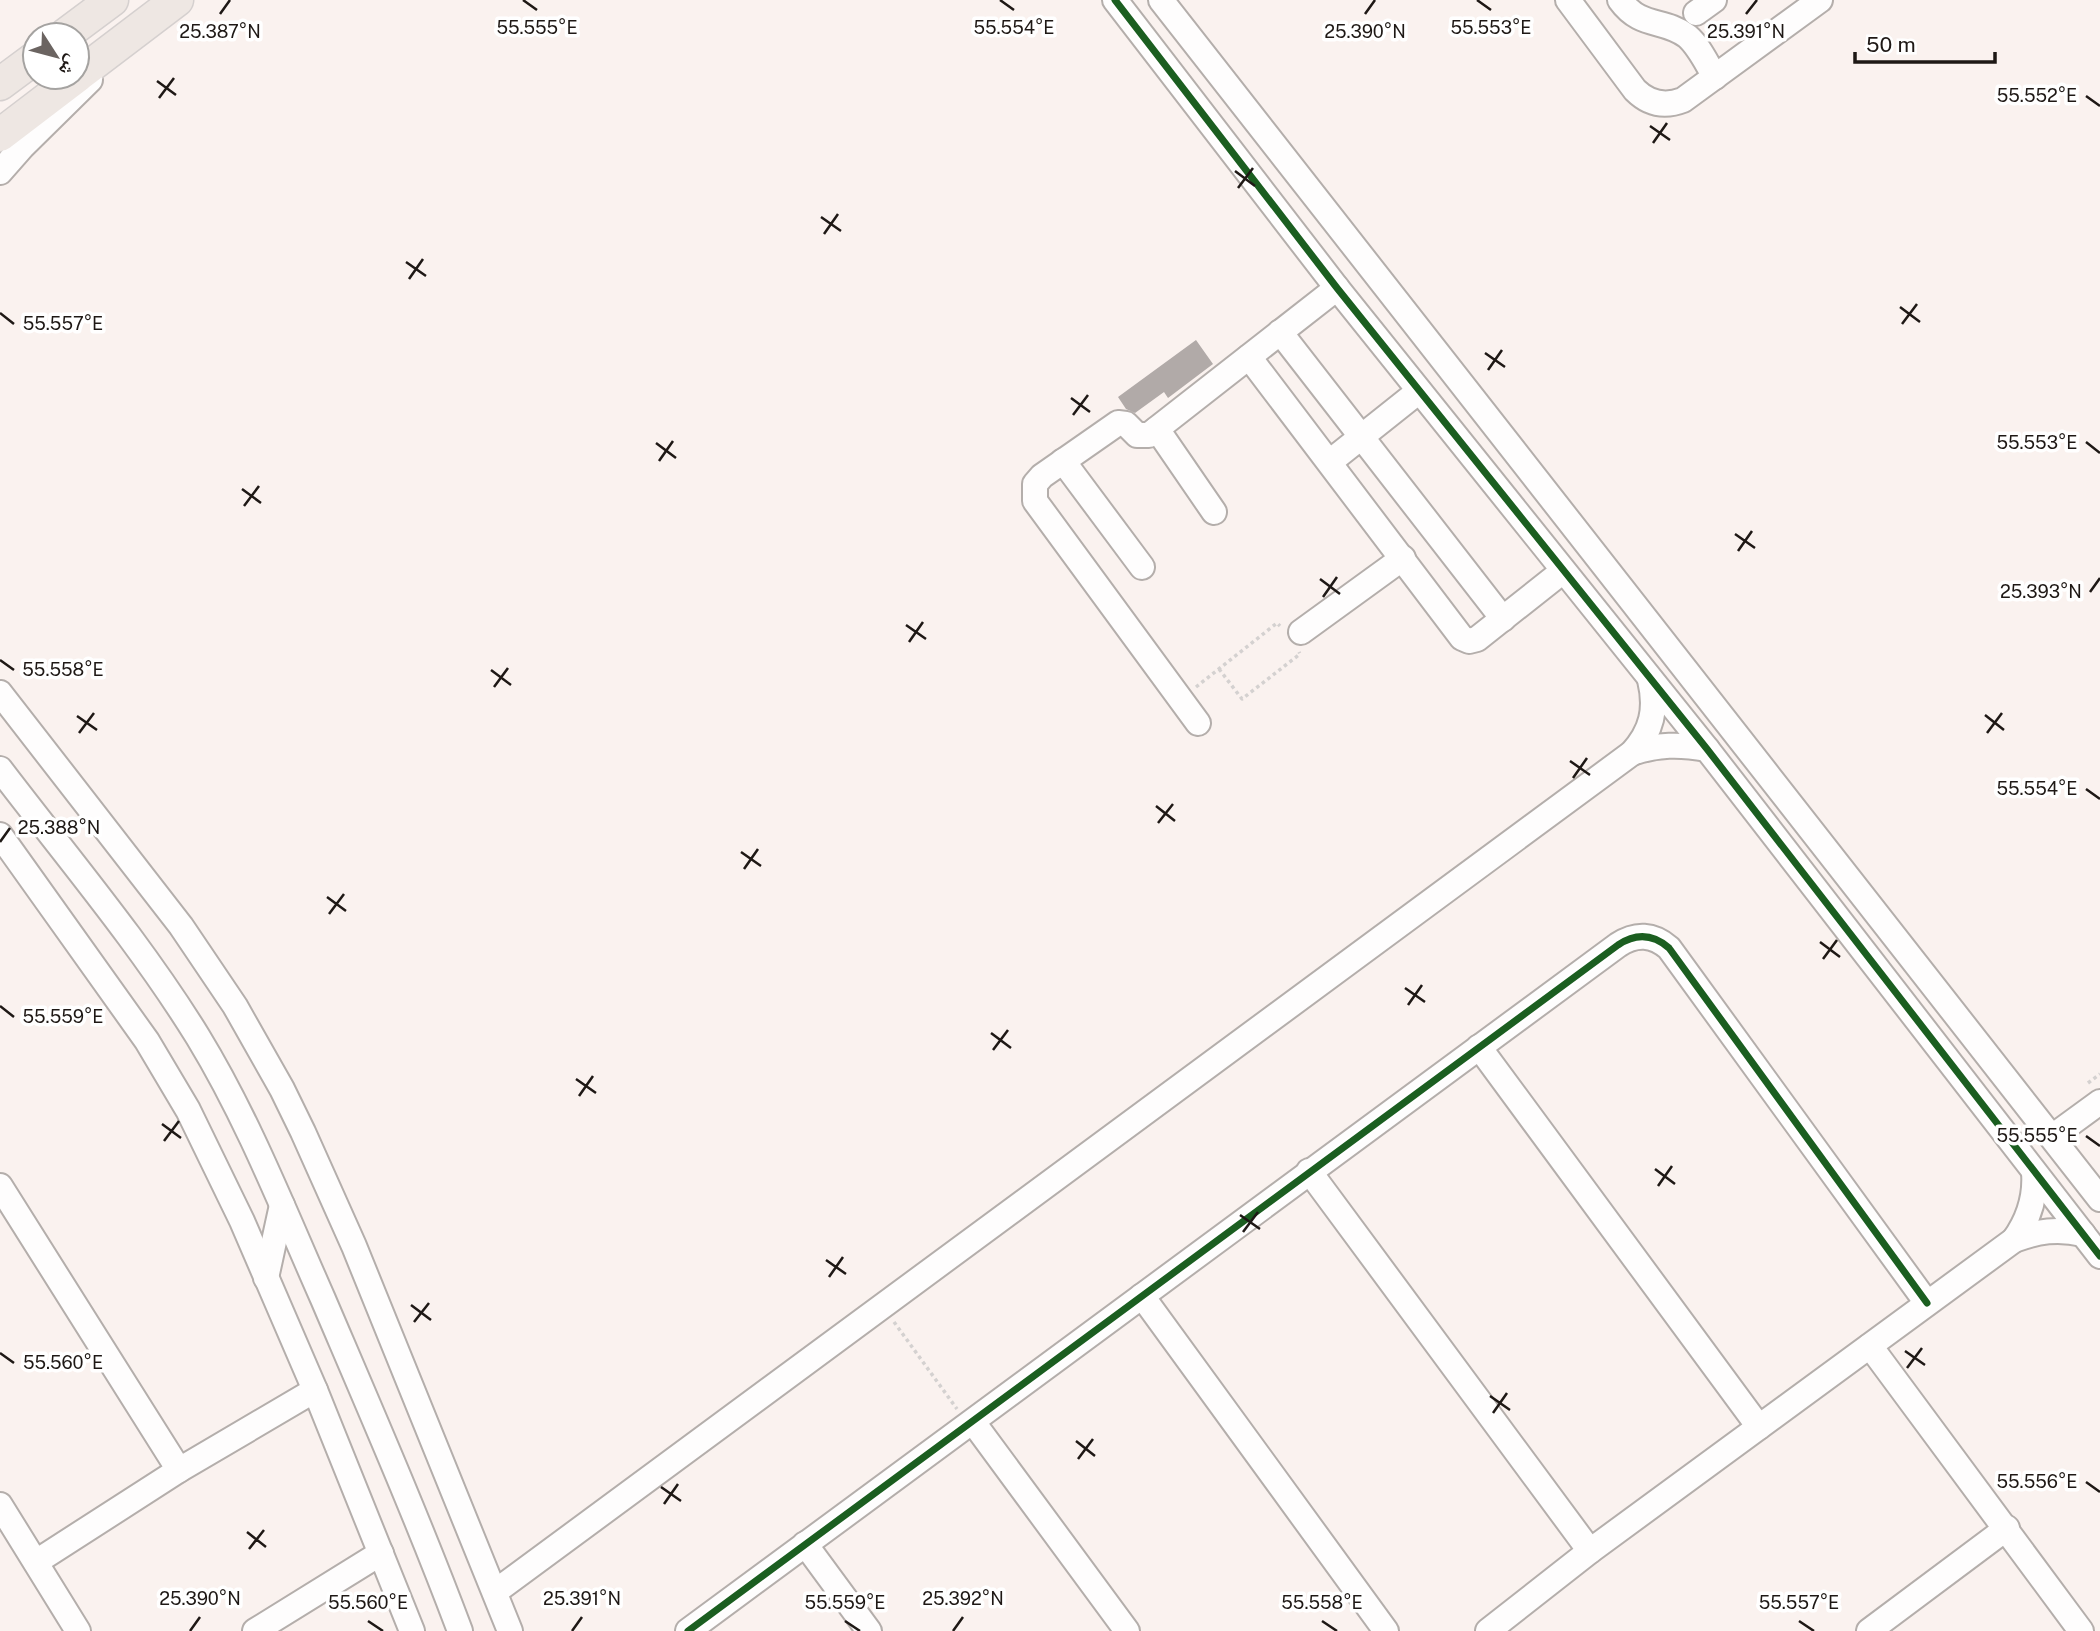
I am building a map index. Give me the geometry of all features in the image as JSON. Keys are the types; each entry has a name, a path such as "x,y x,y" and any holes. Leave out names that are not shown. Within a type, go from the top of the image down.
{"main road":[{"path":"84,21 112,0"},
{"path":"91,65 177,0"},
{"path":"0,84 21,68"},
{"path":"0,135 57,91"}],"street":[{"path":"1115,0 1337,288 1707,749 2100,1256"},
{"path":"1161,0 2100,1199"},
{"path":"1568,0 1635,90 1643,98 1662,104 1683,100 1820,0"},
{"path":"1620,0 1629,11 1644,21 1670,27 1686,36 1693,42 1716,77"},
{"path":"0,172 81,90 118,44"},
{"path":"1198,723 1035,501 1033,489 1038,480 1118,423 1126,424 1141,436 1149,435 1337,288"},
{"path":"1280,332 1503,619"},
{"path":"1249,357 1466,640 1477,639 1563,571"},
{"path":"1331,461 1419,391"},
{"path":"1157,429 1214,512"},
{"path":"1063,461 1142,567"},
{"path":"1293,637 1403,558"},
{"path":"495,1592 1632,753 1641,743 1652,719 1653,693 1650,680"},
{"path":"0,692 181,926 260,1047 303,1132 354,1246 510,1631"},
{"path":"1632,753 1661,745 1707,749"},
{"path":"0,769 154,972 191,1027 237,1108 282,1205 401,1481 460,1631"},
{"path":"0,835 169,1075 216,1165 314,1390 412,1631"},
{"path":"688,1631 1625,940 1640,936 1656,939 1669,948 1927,1303"},
{"path":"1479,1047 1759,1427"},
{"path":"2052,1137 2100,1102"},
{"path":"1310,1171 1590,1551"},
{"path":"2014,1240 2031,1208 2034,1172"},
{"path":"0,1186 179,1470"},
{"path":"266,1278 282,1205"},
{"path":"1488,1631 1590,1551 2014,1240 2044,1231 2083,1234"},
{"path":"1142,1296 1386,1631"},
{"path":"1870,1346 2081,1631"},
{"path":"36,1562 179,1470 314,1390"},
{"path":"971,1424 1127,1631"},
{"path":"0,1505 78,1631"},
{"path":"1869,1631 2007,1528"},
{"path":"805,1544 869,1631"},
{"path":"255,1631 382,1553"}],"path":[{"path":"1181,700 1219,669 1277,623 1293,637 1300,654 1242,699 1219,669"},
{"path":"883,1306 971,1424"}],"building":[{"path":"1196,340 1213,364 1168,398 1164,392 1135,413 1126,409 1118,397"}],"cycle path":[{"path":"1115,0 1337,288 1707,749 2100,1256"},
{"path":"688,1631 1631,938 1651,938 1669,948 1927,1303"}]}
